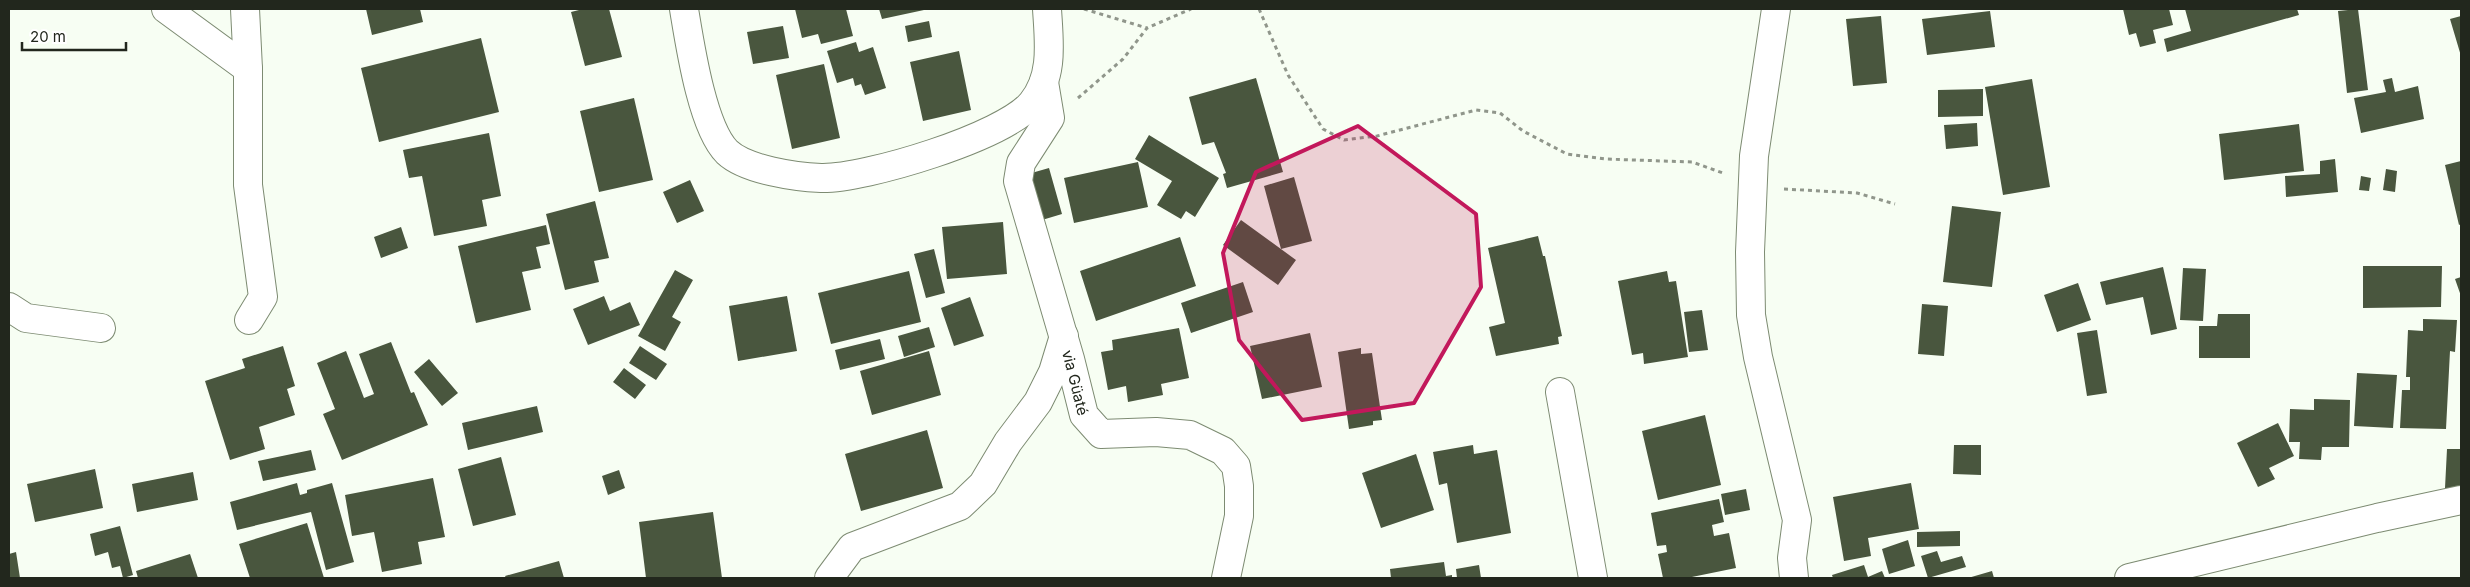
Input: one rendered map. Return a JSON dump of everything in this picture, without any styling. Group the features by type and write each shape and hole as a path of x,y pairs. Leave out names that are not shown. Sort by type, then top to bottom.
{"street":[{"path":"166,9 248,69"},
{"path":"245,9 248,69 248,185 263,297 249,320"},
{"path":"684,9 691,52 713,130 728,152 734,156 747,164 777,172 822,178 871,171 929,156 1004,123 1031,104 1044,82"},
{"path":"1047,9 1049,50 1044,82 1050,118"},
{"path":"1776,9 1754,156 1750,252 1751,315 1760,366 1797,520 1792,558 1794,578"},
{"name":"via Güaté","path":"1050,118 1021,163 1018,181 1064,336 1084,416 1101,434 1156,432 1190,435 1223,451 1236,466 1239,486 1239,516 1226,578"},
{"path":"9,307 26,318 101,328"},
{"path":"829,578 852,547 960,506 983,484 1008,442 1038,402 1053,372 1064,336"},
{"path":"1560,392 1593,578"},
{"path":"2129,578 2461,500"}],"path":[{"path":"1084,9 1147,28"},
{"path":"1050,118 1074,102 1123,59 1147,28 1191,9"},
{"path":"1259,9 1288,75 1323,129 1344,140 1377,136 1476,110 1500,113 1523,131 1567,154 1605,158 1692,162 1754,186 1857,193 1895,204"}],"highlighted area":[{"path":"1358,126 1476,214 1481,287 1414,403 1302,420 1239,340 1223,253 1256,172"}],"building":[{"path":"366,9 420,9 423,22 372,35"},
{"path":"583,9 609,9 622,57 585,66 571,12"},
{"path":"795,9 846,9 853,36 821,44 818,34 802,38"},
{"path":"879,9 924,9 924,10 882,19"},
{"path":"2123,9 2169,9 2173,25 2153,30 2156,43 2140,47 2136,33 2129,35"},
{"path":"2185,9 2297,9 2299,15 2167,52 2164,39 2191,31"},
{"path":"2358,9 2368,90 2347,93 2338,11"},
{"path":"1990,11 1995,47 1927,55 1922,19"},
{"path":"1881,16 1887,83 1853,86 1846,19"},
{"path":"2461,16 2461,56 2450,19"},
{"path":"929,21 932,37 908,42 905,26"},
{"path":"783,26 789,58 753,64 747,32"},
{"path":"481,38 499,112 379,142 361,68"},
{"path":"856,42 859,52 873,47 886,88 865,95 861,84 855,86 853,78 837,83 827,51"},
{"path":"959,51 971,110 923,121 910,62"},
{"path":"824,64 840,138 792,149 776,75"},
{"path":"1256,78 1283,172 1227,188 1223,174 1226,173 1214,142 1202,145 1189,97"},
{"path":"2392,78 2395,92 2418,86 2424,119 2361,133 2354,98 2386,92 2383,80"},
{"path":"2032,79 2050,187 2003,195 1985,87"},
{"path":"1983,89 1983,116 1938,117 1938,90"},
{"path":"634,98 653,180 599,192 580,111"},
{"path":"1977,123 1978,146 1946,149 1944,125"},
{"path":"2299,124 2304,171 2224,180 2219,134"},
{"path":"489,133 501,196 482,200 487,226 434,236 422,176 409,178 403,150"},
{"path":"1149,135 1219,178 1195,217 1186,211 1181,219 1157,205 1172,181 1135,159"},
{"path":"2335,159 2338,192 2286,197 2285,176 2320,174 2320,161"},
{"path":"2461,161 2461,224 2459,225 2445,165"},
{"path":"1138,162 1148,207 1074,223 1064,178"},
{"path":"1049,168 1062,214 1042,220 1028,174"},
{"path":"2386,169 2397,171 2395,192 2383,190"},
{"path":"2361,176 2371,178 2369,191 2359,190"},
{"path":"1294,177 1312,241 1281,249 1264,186"},
{"path":"690,180 704,211 677,223 663,192"},
{"path":"595,201 609,258 594,261 599,282 565,290 546,214"},
{"path":"1952,206 2001,212 1992,287 1943,282"},
{"path":"1241,220 1296,260 1278,285 1223,245"},
{"path":"1003,222 1007,274 947,279 942,227"},
{"path":"546,225 550,244 536,247 541,268 522,272 531,310 476,323 458,246"},
{"path":"401,227 408,248 381,258 374,237"},
{"path":"1538,236 1543,256 1545,256 1562,336 1558,337 1559,344 1496,356 1489,327 1505,323 1488,248"},
{"path":"1180,237 1196,286 1096,321 1080,271"},
{"path":"934,249 945,293 926,298 914,254"},
{"path":"2363,266 2442,266 2441,307 2363,308"},
{"path":"2163,267 2177,329 2151,335 2143,297 2106,305 2100,282"},
{"path":"2183,268 2206,269 2203,321 2180,320"},
{"path":"675,270 693,280 672,317 681,322 665,351 638,336"},
{"path":"909,271 921,322 831,344 818,293"},
{"path":"1667,271 1669,282 1676,281 1688,357 1644,364 1643,353 1632,355 1618,281"},
{"path":"2461,277 2461,296 2455,279"},
{"path":"1243,282 1253,312 1191,333 1181,303"},
{"path":"2078,283 2091,320 2057,332 2044,295"},
{"path":"604,296 610,311 630,302 640,325 588,345 573,309"},
{"path":"787,296 797,351 738,361 729,306"},
{"path":"970,297 984,336 954,346 941,308"},
{"path":"1922,304 1948,306 1944,356 1918,354"},
{"path":"1702,310 1708,350 1689,352 1684,312"},
{"path":"2218,314 2250,314 2250,358 2199,358 2199,326 2217,326"},
{"path":"2423,319 2457,320 2455,352 2450,351 2446,429 2400,428 2402,390 2410,390 2410,377 2406,377 2408,330 2423,331"},
{"path":"929,327 935,347 904,357 898,336"},
{"path":"1179,328 1189,378 1161,384 1163,395 1128,402 1126,386 1108,390 1101,352 1113,350 1112,340"},
{"path":"2097,330 2107,393 2087,396 2077,333"},
{"path":"1310,333 1322,387 1262,399 1250,346"},
{"path":"880,339 885,359 840,370 835,350"},
{"path":"391,342 411,393 414,392 428,425 342,460 323,414 335,409 317,363 346,351 364,398 374,394 359,354"},
{"path":"283,346 295,386 287,389 295,415 259,427 265,449 230,460 205,381 245,368 242,359"},
{"path":"640,346 667,364 656,380 629,363"},
{"path":"1361,348 1361,354 1372,353 1382,420 1373,421 1373,425 1349,429 1338,352"},
{"path":"929,351 941,395 872,415 860,371"},
{"path":"429,359 458,393 442,406 414,372"},
{"path":"624,368 646,385 635,399 613,382"},
{"path":"2357,373 2397,375 2393,428 2354,426"},
{"path":"2314,399 2350,400 2349,447 2322,447 2321,460 2299,459 2300,442 2289,442 2290,409 2314,410"},
{"path":"537,406 543,432 468,450 462,423"},
{"path":"1705,415 1721,485 1658,500 1642,431"},
{"path":"2278,423 2294,456 2269,468 2275,479 2258,487 2237,443"},
{"path":"927,430 943,488 861,511 845,454"},
{"path":"1473,445 1474,454 1497,450 1511,533 1457,543 1447,483 1439,485 1433,452"},
{"path":"1954,445 1981,445 1981,475 1953,474"},
{"path":"2447,449 2461,449 2461,489 2445,488"},
{"path":"311,450 316,470 263,481 258,461"},
{"path":"1416,454 1434,510 1381,528 1362,473"},
{"path":"501,457 516,515 473,526 458,469"},
{"path":"95,469 103,508 35,522 27,484"},
{"path":"619,470 625,488 608,495 602,476"},
{"path":"193,472 198,500 137,512 132,484"},
{"path":"433,478 445,537 418,542 422,564 382,572 374,532 352,536 345,495"},
{"path":"297,483 300,495 307,493 307,490 332,483 354,562 326,570 311,512 237,530 230,502"},
{"path":"1911,483 1919,529 1868,538 1871,556 1844,561 1833,497"},
{"path":"1746,489 1750,510 1725,515 1721,494"},
{"path":"1719,499 1724,522 1712,525 1714,536 1729,533 1736,568 1687,578 1663,578 1658,554 1667,552 1666,545 1657,546 1651,513"},
{"path":"713,512 722,578 646,578 639,522"},
{"path":"307,523 324,578 250,578 239,544"},
{"path":"120,526 133,575 123,578 120,566 112,568 108,552 95,556 90,534"},
{"path":"1960,531 1960,546 1917,547 1917,532"},
{"path":"1908,540 1915,566 1889,574 1882,549"},
{"path":"1937,551 1941,562 1962,556 1966,567 1928,578 1921,556"},
{"path":"16,552 20,578 9,578 9,554"},
{"path":"190,554 198,578 138,578 136,571"},
{"path":"559,561 564,578 506,578 505,576"},
{"path":"1444,562 1446,576 1452,575 1452,578 1391,578 1390,569"},
{"path":"1479,565 1481,578 1457,578 1456,569"},
{"path":"1864,565 1868,577 1882,571 1885,578 1833,578 1832,575"},
{"path":"1992,571 1994,578 1968,578"}]}
